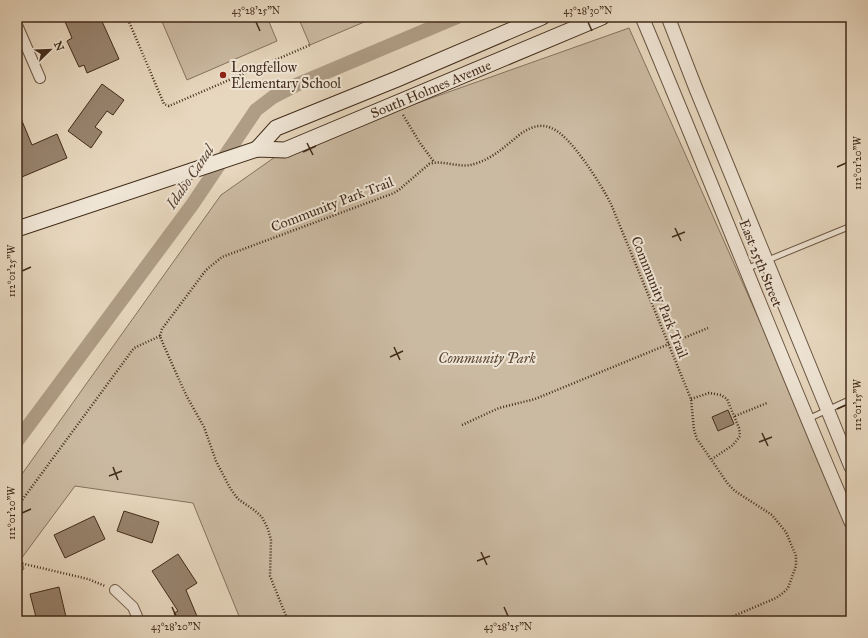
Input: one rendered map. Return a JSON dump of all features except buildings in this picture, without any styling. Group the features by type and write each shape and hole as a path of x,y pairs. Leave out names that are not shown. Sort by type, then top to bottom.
{"main road":[{"name":"South Holmes Avenue","path":"257,149 276,128 397,79 542,17"},
{"name":"South Holmes Avenue","path":"17,229 257,149 285,150 602,17"}],"street":[{"name":"East 25th Street","path":"642,17 851,522"},
{"name":"East 25th Street","path":"668,17 851,467"},
{"path":"17,25 40,78"},
{"path":"115,590 133,607 139,621"}],"lane":[{"path":"746,268 851,226"},
{"path":"808,419 851,399"}],"path":[{"path":"127,17 164,104 169,106 310,44"},
{"path":"396,104 420,143 434,162"},
{"name":"Community Park Trail","path":"160,336 162,329 206,270 222,257 394,194 429,164 434,162 458,166 473,165 502,149 525,130 538,126 552,128 558,132 580,156 604,189 611,204 691,399 694,430 697,439 728,484 735,491 772,515 786,532 796,556 796,566 788,588 783,593 776,598 722,621"},
{"path":"462,425 499,408 535,399 668,343 708,328"},
{"path":"17,507 134,348 160,336 186,395 204,427 216,461 230,488 238,499 262,517 268,529 271,540 270,576 288,621"},
{"path":"691,399 709,394 721,395 727,398 735,416 740,436 733,445 712,459"},
{"path":"735,416 767,403"},
{"path":"17,561 20,563 88,579 115,590"}],"green space":[{"path":"160,17 267,17 277,41 187,80"},
{"path":"298,17 376,17 310,45"},
{"name":"Community Park","path":"629,28 851,526 851,621 241,621 193,503 75,486 21,559 24,569 17,575 17,481 221,195 285,150"}],"waterway":[{"name":"Idaho Canal","path":"17,441 192,205 256,110 273,97 296,85 457,17"}],"place":[{"name":"Longfellow Elementary School","path":"223,75"}]}
